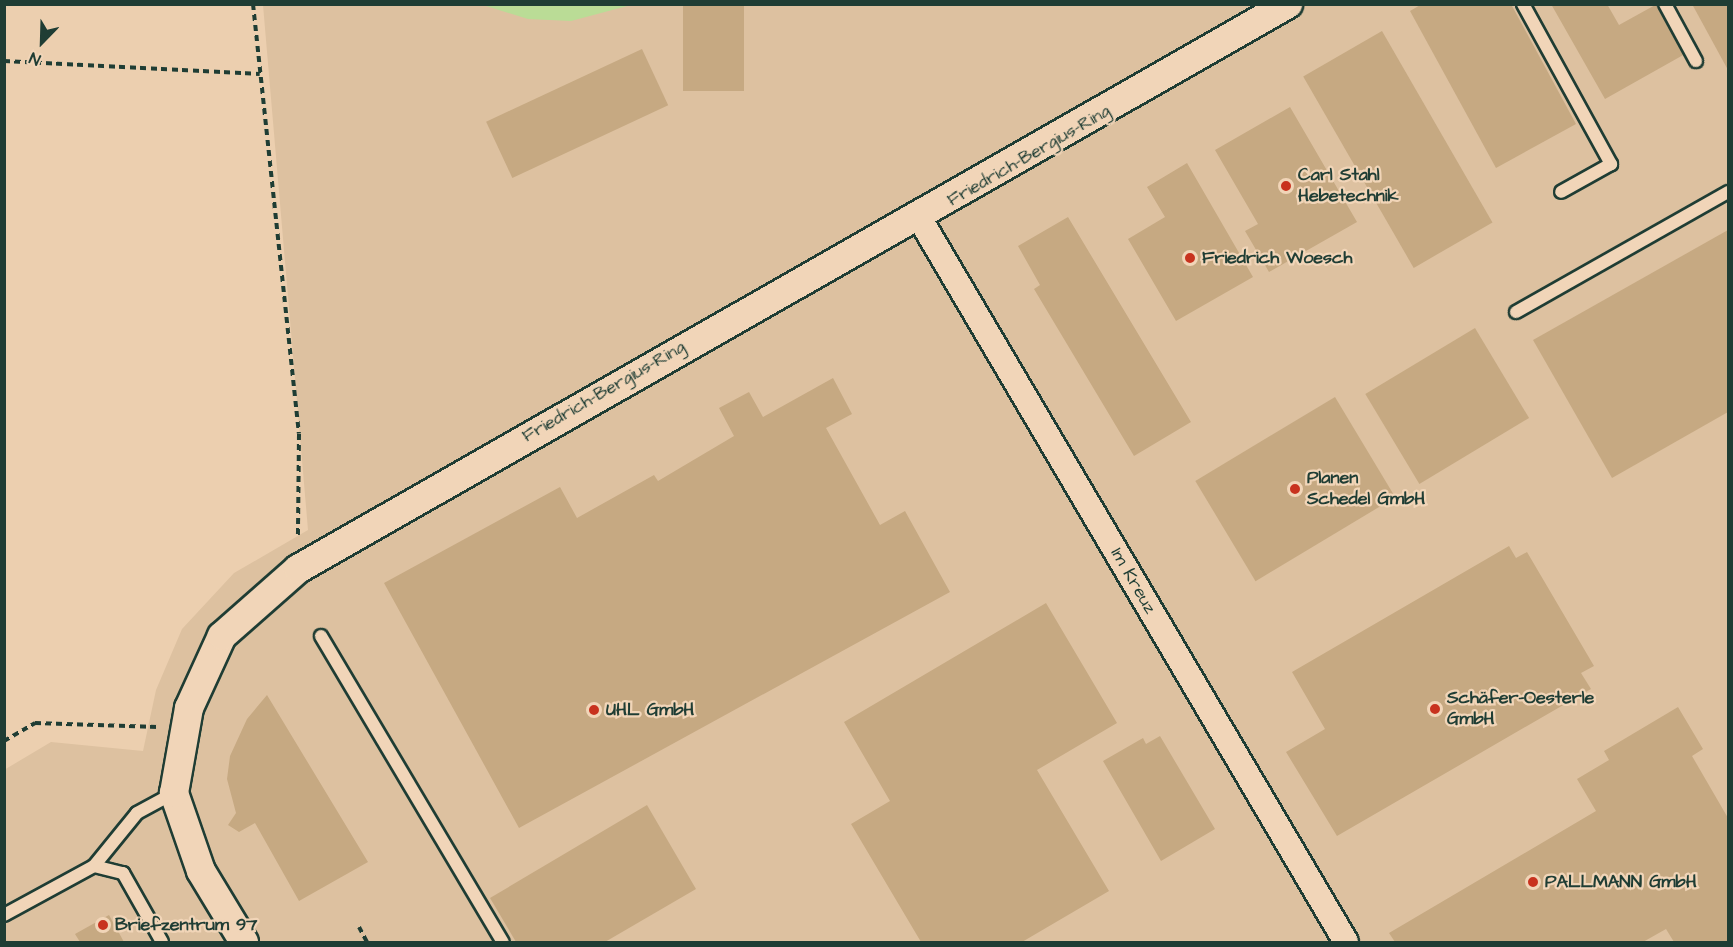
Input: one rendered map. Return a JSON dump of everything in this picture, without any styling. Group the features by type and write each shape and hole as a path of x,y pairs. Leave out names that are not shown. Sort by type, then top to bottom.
{"street":[{"name":"Friedrich-Bergius-Ring","path":"244,942 201,871 174,793 189,708 222,636 298,569 766,298 920,219 1288,4"},
{"name":"Im Kreuz","path":"920,219 1346,942"}],"lane":[{"path":"1523,4 1611,164 1561,192"},
{"path":"1665,4 1696,61"},
{"path":"1516,312 1728,192"},
{"path":"321,636 503,942"},
{"path":"4,915 94,866 137,813 174,793"},
{"path":"94,866 123,873 162,942"}],"path":[{"path":"253,4 299,434 298,569"},
{"path":"4,61 260,74"},
{"path":"4,741 35,723 185,728"},
{"path":"358,927 367,942"}],"shaded area":[{"path":"263,5 1728,5 1728,942 5,942 4,770 51,742 143,751 156,690 182,629 234,573 308,530"}],"green space":[{"path":"631,4 571,21 528,19 483,5"}],"building":[{"path":"683,4 744,4 744,91 683,91"},
{"path":"1422,4 1511,4 1576,124 1496,168 1410,11"},
{"path":"1551,4 1607,4 1619,25 1657,4 1685,54 1605,99"},
{"path":"1692,4 1728,4 1728,70"},
{"path":"1382,31 1492,222 1414,268 1303,76"},
{"path":"642,49 668,105 512,178 486,122"},
{"name":"Carl Stahl Hebetechnik","path":"1290,107 1357,222 1269,272 1245,231 1258,224 1215,150"},
{"name":"Friedrich Woesch","path":"1187,163 1253,277 1176,321 1128,239 1165,217 1147,187"},
{"path":"1068,217 1191,422 1134,456 1034,289 1040,285 1018,246"},
{"path":"1728,230 1728,412 1612,478 1533,340"},
{"path":"1475,328 1529,418 1419,484 1365,394"},
{"name":"UHL GmbH","path":"833,378 852,414 826,428 880,525 905,511 950,592 519,828 384,583 560,487 577,518 654,475 658,481 734,436 719,408 749,392 763,417"},
{"name":"Planen Schedel GmbH","path":"1335,397 1395,497 1256,581 1195,481"},
{"name":"Schäfer-Oesterle GmbH","path":"1509,546 1516,558 1527,552 1594,666 1581,673 1591,689 1337,836 1286,752 1325,729 1292,672"},
{"path":"1046,603 1117,723 1037,770 1109,891 1022,942 921,942 851,824 890,801 844,722"},
{"path":"267,695 368,862 299,901 255,823 239,832 228,825 236,813 227,779 230,756 247,719"},
{"path":"1678,707 1703,749 1692,756 1728,818 1728,942 1674,942 1666,929 1643,942 1395,942 1389,933 1596,811 1577,779 1609,760 1604,751"},
{"path":"1160,736 1215,829 1161,861 1103,761 1143,738 1146,744"},
{"path":"647,805 696,889 605,942 516,942 490,898"},
{"name":"Briefzentrum 97","path":"109,915 124,942 80,942 75,934"}],"place":[{"name":"Carl Stahl Hebetechnik","path":"1286,186"},
{"name":"Friedrich Woesch","path":"1190,258"},
{"name":"Planen Schedel GmbH","path":"1295,489"},
{"name":"Schäfer-Oesterle GmbH","path":"1435,709"},
{"name":"UHL GmbH","path":"594,710"},
{"name":"PALLMANN GmbH","path":"1533,882"},
{"name":"Briefzentrum 97","path":"103,925"}]}
